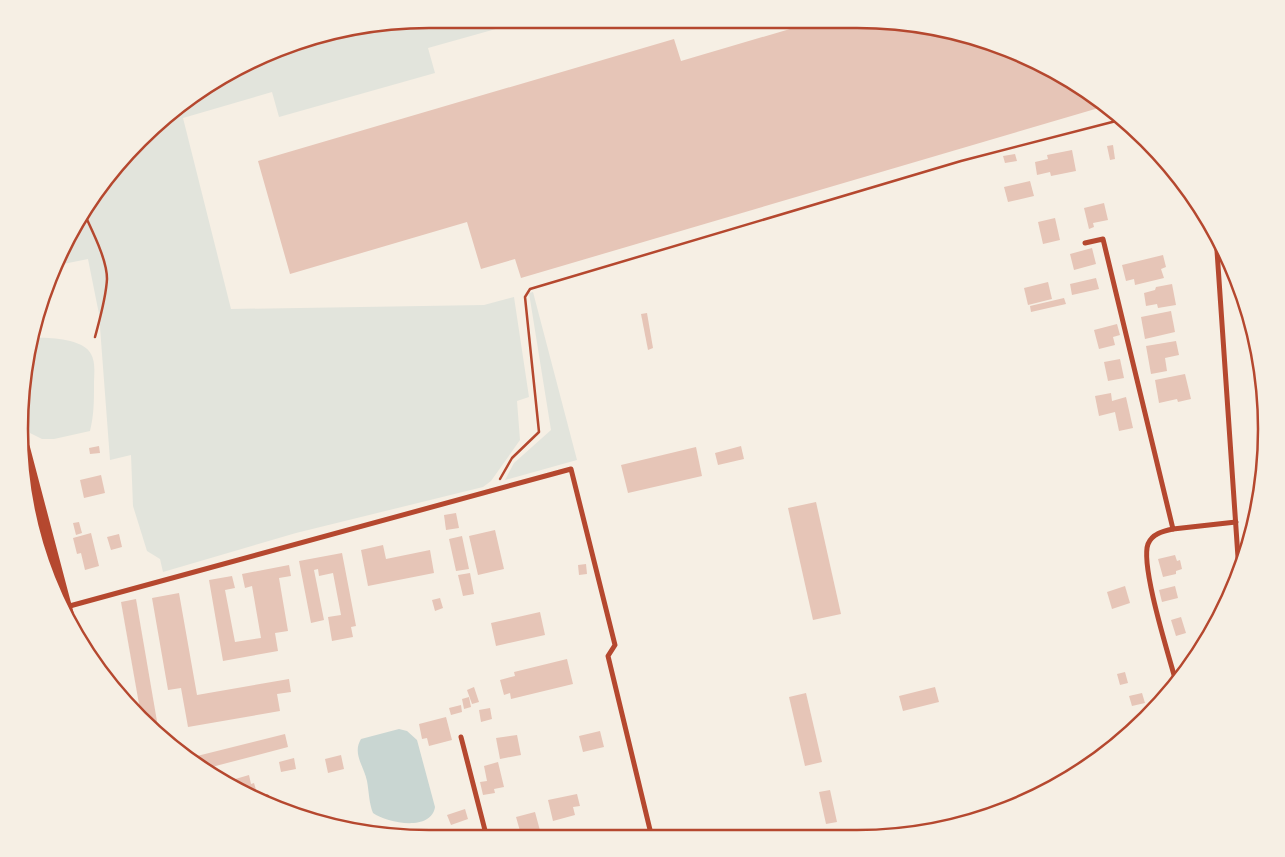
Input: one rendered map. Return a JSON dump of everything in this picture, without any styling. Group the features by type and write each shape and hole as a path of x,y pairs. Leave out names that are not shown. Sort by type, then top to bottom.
{"highway":[{"path":"30,476 59,584"}],"street":[{"path":"1085,243 1103,239 1173,529"},
{"path":"1217,254 1238,551"},
{"path":"71,610 571,469 615,645 608,656 650,830"},
{"path":"1174,674 1151,589 1146,558 1148,543 1158,532 1236,522"},
{"path":"461,737 486,830"}],"path":[{"path":"493,490 512,458 539,432 525,297 530,289 961,161 1114,121"},
{"path":"87,219 100,246 107,278 101,316 95,337"}],"shaded area":[{"path":"402,28 499,28 428,48 435,73 279,117 272,92 183,118 231,309 484,305 514,297 529,397 517,401 520,440 491,481 483,487 296,533 163,572 160,559 147,551 133,506 131,455 110,460 99,314 88,259 63,264 81,228 110,184 164,127 184,110 228,81 275,58 325,41 350,35"},
{"path":"533,292 577,460 505,480 514,463 551,430 529,293"},
{"path":"38,338 66,340 81,345 87,349 94,361 94,408 90,431 54,439 42,439 30,433 28,426 28,402"},
{"path":"399,729 407,731 417,740 435,807 432,815 426,820 417,823 388,820 373,813 367,781 358,755 361,739"}],"building":[{"path":"793,28 883,28 935,35 960,41 1010,58 1057,81 1098,108 521,278 515,259 481,269 467,222 290,274 258,161 674,39 681,61"},
{"path":"1113,145 1115,159 1110,160 1107,146"},
{"path":"1072,150 1076,171 1051,176 1050,172 1037,175 1035,162 1048,159 1047,155"},
{"path":"1015,154 1017,161 1005,163 1003,156"},
{"path":"1030,181 1034,196 1008,202 1004,187"},
{"path":"1104,203 1108,220 1093,223 1094,227 1089,229 1084,208"},
{"path":"1055,218 1060,240 1043,244 1038,222"},
{"path":"1092,248 1096,264 1074,270 1070,254"},
{"path":"1163,255 1166,267 1161,269 1164,278 1135,285 1134,279 1126,281 1122,265"},
{"path":"1096,278 1099,289 1072,295 1070,284"},
{"path":"1048,282 1052,299 1028,305 1024,288"},
{"path":"1172,284 1176,305 1158,308 1157,304 1146,306 1144,293 1155,290 1156,287"},
{"path":"1064,298 1066,304 1031,312 1030,306"},
{"path":"1171,311 1175,332 1145,339 1141,317"},
{"path":"647,313 653,348 648,350 641,314"},
{"path":"1117,324 1120,335 1113,337 1115,345 1099,349 1094,330"},
{"path":"1176,341 1179,355 1165,358 1167,371 1151,374 1146,346"},
{"path":"1120,359 1124,378 1108,381 1104,362"},
{"path":"1185,374 1191,399 1178,402 1177,399 1159,403 1155,380"},
{"path":"1111,393 1112,401 1126,397 1133,428 1119,431 1115,412 1099,416 1095,396"},
{"path":"99,446 100,453 90,454 89,448"},
{"path":"741,446 744,459 718,465 715,453"},
{"path":"696,447 702,476 628,493 621,465"},
{"path":"101,475 105,493 84,498 80,480"},
{"path":"816,502 841,614 813,620 788,508"},
{"path":"456,513 459,528 446,530 444,515"},
{"path":"79,522 82,533 76,535 73,523"},
{"path":"495,530 504,569 478,575 469,536"},
{"path":"91,533 99,566 85,570 81,553 77,554 73,538"},
{"path":"119,534 122,547 111,550 107,537"},
{"path":"462,536 469,569 456,571 449,539"},
{"path":"383,545 386,559 430,550 434,573 368,586 361,550"},
{"path":"342,553 356,626 351,627 353,637 332,641 328,617 341,615 333,573 319,576 318,569 314,570 324,620 311,623 299,561"},
{"path":"1175,555 1177,561 1180,560 1182,569 1176,571 1176,574 1163,577 1158,559"},
{"path":"586,564 587,574 579,575 578,565"},
{"path":"289,565 291,576 279,578 288,631 275,633 278,651 223,661 209,580 232,576 235,588 225,590 235,642 261,638 252,586 245,588 242,574"},
{"path":"470,573 474,594 463,596 458,575"},
{"path":"1125,586 1130,603 1112,609 1107,592"},
{"path":"1175,586 1178,598 1162,602 1159,590"},
{"path":"179,593 197,695 289,679 291,692 277,694 280,711 188,727 181,688 168,690 152,598"},
{"path":"440,598 443,608 435,611 432,600"},
{"path":"136,599 157,724 139,706 121,602"},
{"path":"540,612 545,635 496,646 491,623"},
{"path":"1181,617 1186,633 1176,636 1171,620"},
{"path":"567,659 573,684 511,699 510,693 504,695 500,680 515,676 514,672"},
{"path":"1125,672 1128,683 1120,685 1117,674"},
{"path":"474,687 479,702 472,704 467,690"},
{"path":"935,687 939,702 903,711 899,696"},
{"path":"806,693 822,762 805,766 789,697"},
{"path":"1142,693 1145,703 1132,706 1129,696"},
{"path":"469,697 471,707 464,709 462,699"},
{"path":"461,705 462,712 451,715 449,708"},
{"path":"490,708 492,719 481,722 479,710"},
{"path":"446,717 452,740 429,746 427,738 422,739 419,724"},
{"path":"600,731 604,747 583,752 579,736"},
{"path":"285,734 288,747 213,767 197,756"},
{"path":"517,735 521,755 500,759 496,738"},
{"path":"341,755 344,769 328,773 325,759"},
{"path":"294,758 296,769 281,772 279,762"},
{"path":"498,762 504,787 494,789 495,793 483,795 480,782 487,781 484,766"},
{"path":"249,775 251,784 254,783 256,790 251,788 234,779"},
{"path":"830,790 837,822 826,824 819,792"},
{"path":"577,794 580,806 573,807 575,815 553,821 548,800"},
{"path":"465,809 468,819 451,825 447,815"},
{"path":"535,812 540,830 520,830 516,817"}]}
